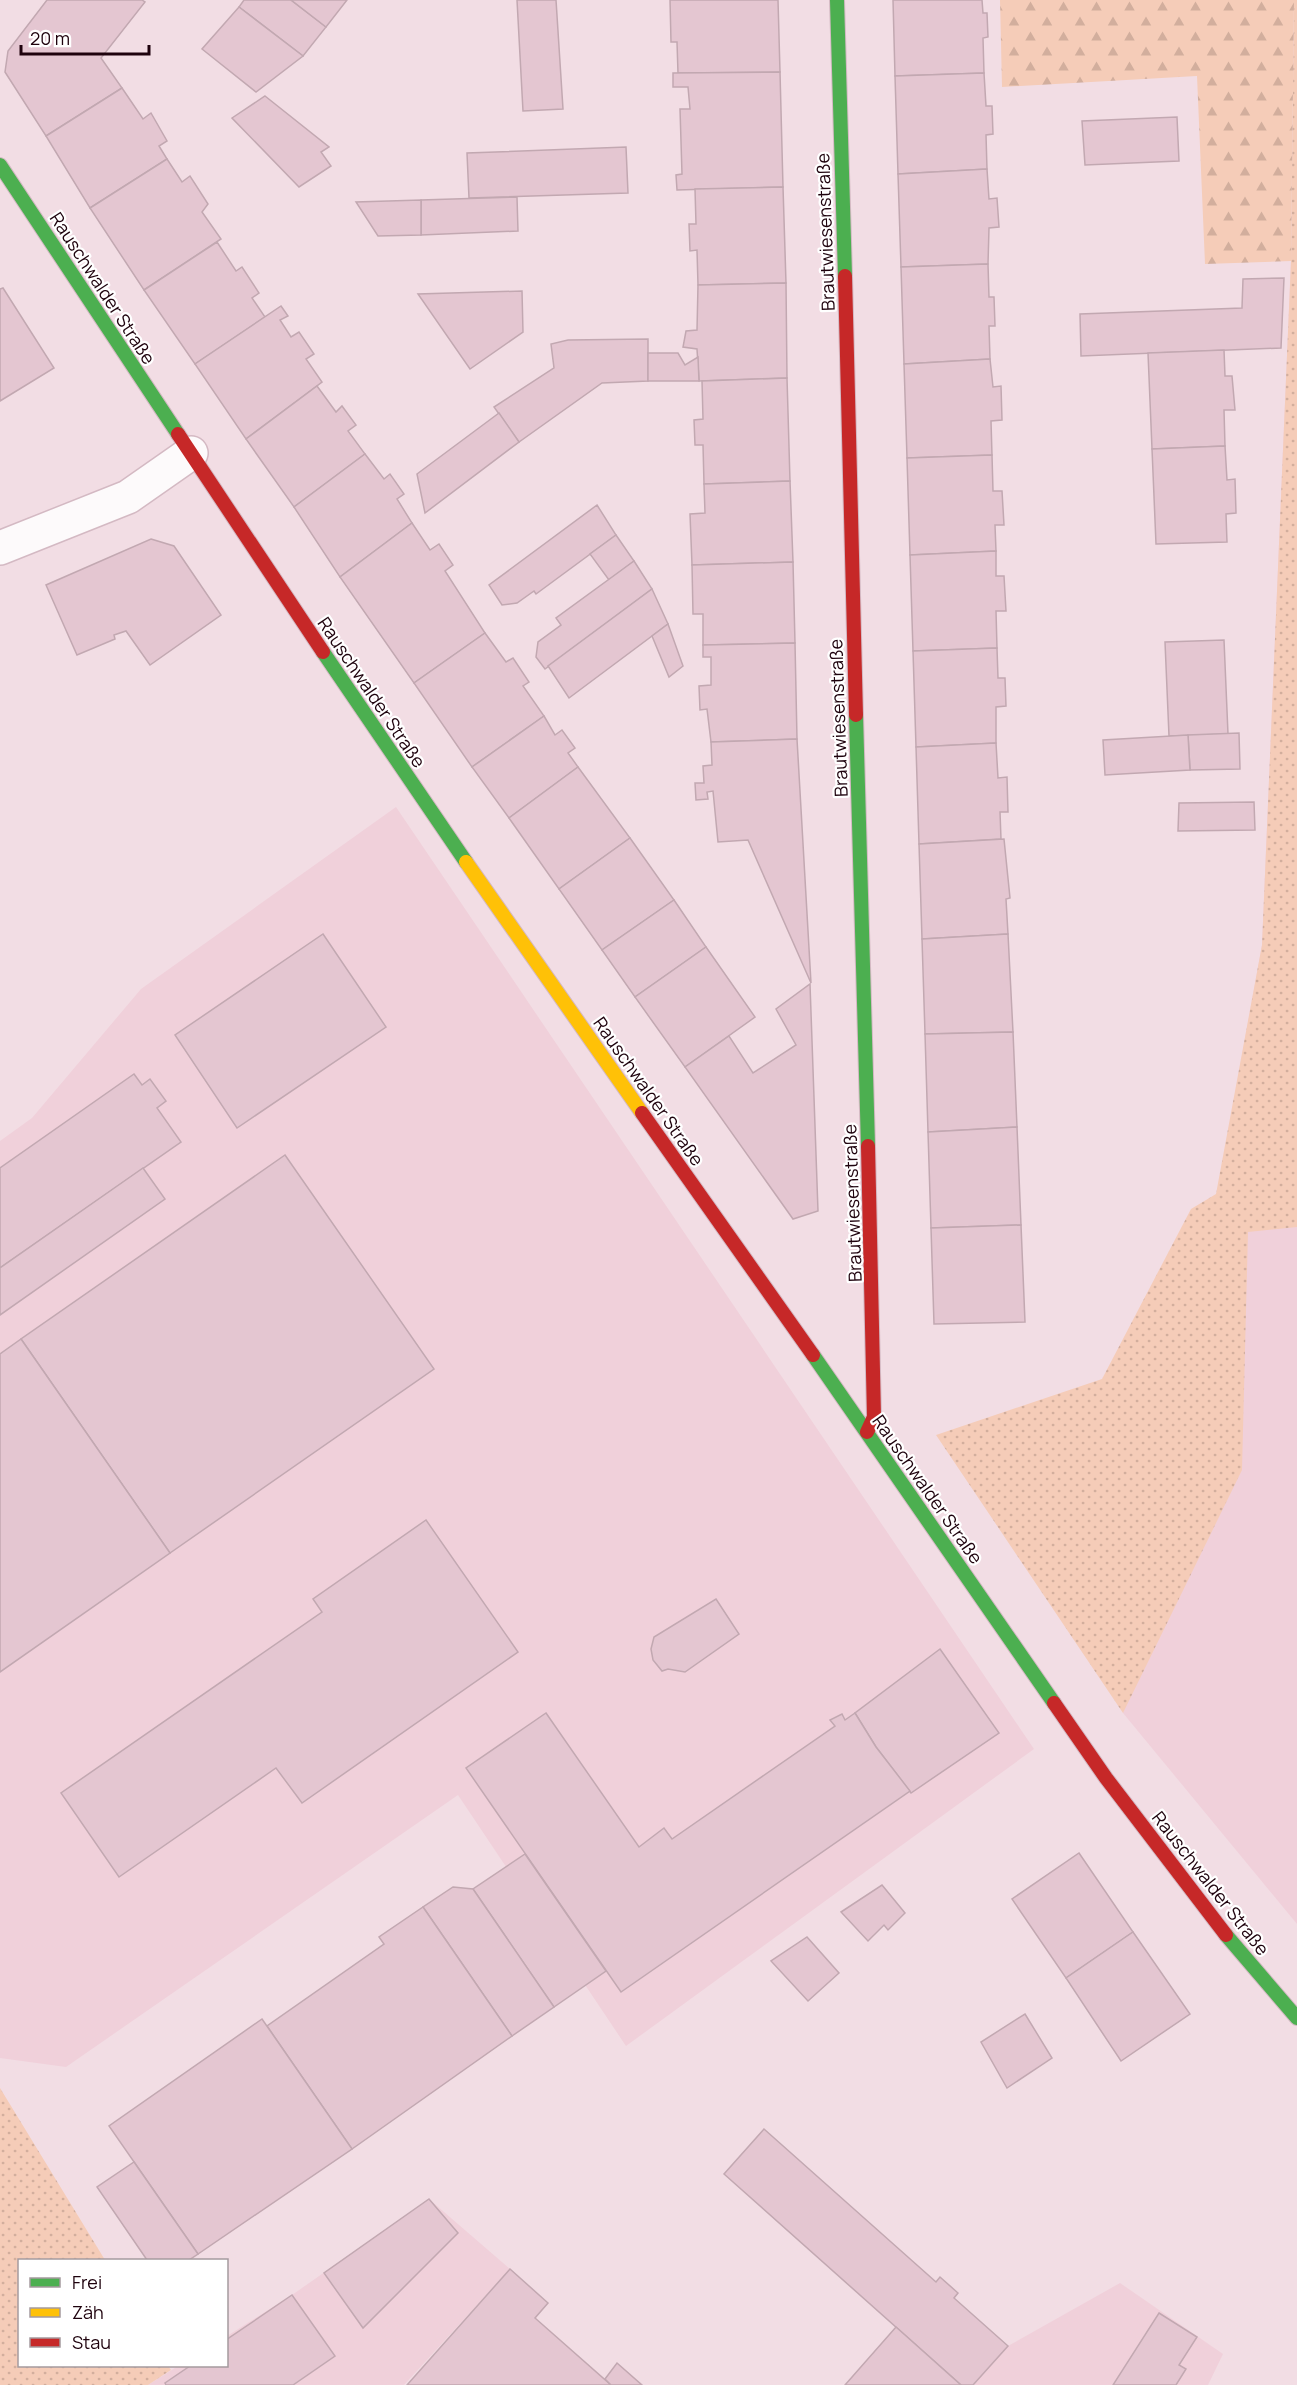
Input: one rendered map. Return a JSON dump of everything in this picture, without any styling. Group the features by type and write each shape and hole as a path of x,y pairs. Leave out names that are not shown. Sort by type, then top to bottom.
{"main road":[{"name":"Brautwiesenstraße","path":"837,0 873,1325 874,1417 867,1432"},
{"name":"Rauschwalder Straße","path":"0,165 407,778 867,1432 1106,1778 1210,1916 1297,2018"}],"street":[{"path":"0,548 128,497 190,453"}],"shaded area":[{"path":"1294,0 1297,0 1297,1924 1123,1713 1262,945 1291,261"},
{"path":"396,807 1034,1749 626,2046 458,1795 66,2067 0,2058 0,1141 32,1118 141,989"},
{"path":"429,2199 510,2269 404,2385 148,2385 176,2367 228,2367 228,2335 292,2295"},
{"path":"1120,2283 1223,2354 1208,2385 973,2385 1008,2346"}],"green space":[{"path":"1000,0 1294,0 1291,261 1205,264 1197,76 1002,87"},
{"path":"1294,0 1297,0 1297,1227 1248,1232 1242,1470 1123,1713 936,1435 1102,1379 1191,1209 1216,1194 1262,945 1291,261"},
{"path":"0,2088 104,2259 18,2259 18,2367 169,2367 171,2370 148,2385 0,2385"}],"building":[{"path":"47,0 142,0 145,2 101,58 122,88 46,136 5,72 8,51"},
{"path":"244,0 291,0 326,27 303,56 239,7"},
{"path":"291,0 347,0 326,27"},
{"path":"517,0 556,0 563,109 523,111"},
{"path":"670,0 778,0 780,72 678,73 677,42 671,42"},
{"path":"893,0 982,0 983,13 987,13 988,37 983,38 984,73 895,76"},
{"path":"239,7 303,56 256,92 202,49"},
{"path":"780,72 783,187 677,190 676,175 682,174 680,109 690,109 688,87 673,87 673,73"},
{"path":"984,73 986,106 992,106 993,134 986,135 987,169 898,174 895,76"},
{"path":"122,88 143,119 151,113 167,141 159,146 167,159 90,208 46,136"},
{"path":"265,96 329,147 321,152 331,166 299,187 232,118"},
{"path":"1177,117 1179,161 1085,165 1082,121"},
{"path":"626,147 628,193 469,198 467,153"},
{"path":"167,159 182,182 190,176 208,204 202,212 221,239 144,290 90,208"},
{"path":"987,169 989,199 997,198 999,227 989,228 988,264 901,267 898,174"},
{"path":"783,187 786,283 698,285 697,250 690,251 689,224 696,224 695,189"},
{"path":"517,197 518,231 421,235 421,200"},
{"path":"421,200 421,235 378,236 356,202"},
{"path":"217,242 236,271 242,267 259,293 252,298 265,317 195,364 144,290"},
{"path":"988,264 989,297 994,297 995,326 989,326 990,359 904,364 901,267"},
{"path":"1284,278 1281,348 1081,356 1080,314 1242,308 1243,279"},
{"path":"786,283 787,378 699,381 697,349 683,347 686,331 697,330 698,285"},
{"path":"3,288 54,368 0,401 0,289"},
{"path":"522,291 523,332 470,369 418,294"},
{"path":"281,306 288,316 280,320 291,337 299,332 314,354 306,359 322,382 246,439 195,364"},
{"path":"648,339 648,381 602,383 519,442 494,407 554,368 551,344 568,340"},
{"path":"1224,350 1225,376 1232,376 1235,410 1224,410 1225,446 1152,449 1148,353"},
{"path":"648,353 678,353 685,365 698,357 699,381 648,381"},
{"path":"990,359 993,387 1001,386 1002,420 991,421 992,455 907,458 904,364"},
{"path":"787,378 790,481 704,484 703,445 695,445 694,420 703,419 702,381"},
{"path":"317,386 336,412 342,406 356,425 348,431 365,454 294,507 246,439"},
{"path":"499,413 519,442 425,513 417,474"},
{"path":"1225,446 1227,480 1235,479 1236,513 1226,514 1227,542 1156,544 1152,449"},
{"path":"365,454 384,479 390,474 404,494 397,499 412,523 340,577 294,507"},
{"path":"992,455 993,491 1002,491 1004,525 995,525 996,551 910,555 907,458"},
{"path":"790,481 793,562 692,565 690,514 705,513 704,484"},
{"path":"597,505 616,535 536,594 534,591 517,603 502,605 489,585"},
{"path":"412,523 430,550 439,544 453,565 445,571 485,633 414,683 340,577"},
{"path":"616,535 634,561 609,580 590,554"},
{"path":"151,539 174,546 221,615 150,665 126,631 114,635 115,639 77,655 46,585"},
{"path":"996,551 996,576 1004,576 1006,611 996,611 997,648 913,651 910,555"},
{"path":"634,561 652,589 545,669 536,657 538,642 561,625 556,618"},
{"path":"793,562 795,643 703,645 703,614 693,614 692,565"},
{"path":"652,589 668,624 569,698 548,666"},
{"path":"668,624 683,666 669,677 652,636"},
{"path":"485,633 506,662 513,658 529,682 523,686 544,716 472,767 414,683"},
{"path":"1224,640 1228,734 1169,736 1165,642"},
{"path":"795,643 797,739 711,742 707,709 700,710 699,686 711,685 711,657 703,657 703,645"},
{"path":"997,648 998,678 1005,678 1006,706 996,707 996,743 916,747 913,651"},
{"path":"544,716 555,735 562,730 575,748 568,753 578,767 509,818 472,767"},
{"path":"1239,733 1240,769 1190,770 1188,735"},
{"path":"1188,735 1190,770 1105,775 1103,740"},
{"path":"797,739 811,983 748,840 718,842 713,791 707,792 708,799 696,800 695,783 704,783 703,766 712,765 711,742"},
{"path":"996,743 998,778 1007,777 1008,812 1000,812 1001,839 919,844 916,747"},
{"path":"578,767 630,838 559,889 509,818"},
{"path":"1254,802 1255,830 1178,831 1179,803"},
{"path":"630,838 674,900 602,950 559,889"},
{"path":"1004,839 1010,898 1006,899 1008,934 922,939 919,844"},
{"path":"674,900 706,947 635,997 602,950"},
{"path":"323,934 386,1027 237,1128 175,1035"},
{"path":"1008,934 1013,1032 925,1034 922,939"},
{"path":"706,947 755,1017 685,1067 635,997"},
{"path":"810,984 818,1211 793,1219 685,1067 729,1036 753,1073 796,1045 776,1009"},
{"path":"1013,1032 1017,1127 928,1132 925,1034"},
{"path":"134,1074 142,1085 150,1079 166,1101 157,1108 181,1142 0,1268 0,1168"},
{"path":"1017,1127 1021,1225 931,1228 928,1132"},
{"path":"285,1155 434,1369 170,1553 21,1339"},
{"path":"143,1168 165,1199 0,1315 0,1268"},
{"path":"1021,1225 1025,1322 934,1324 931,1228"},
{"path":"21,1339 170,1553 0,1672 0,1354"},
{"path":"426,1520 518,1652 302,1803 276,1768 119,1877 61,1793 322,1612 313,1599"},
{"path":"716,1599 739,1634 685,1672 668,1669 662,1671 653,1660 651,1649 654,1637"},
{"path":"940,1649 999,1733 911,1793 876,1747 855,1713"},
{"path":"546,1713 639,1847 664,1828 672,1839 835,1726 830,1720 842,1714 845,1720 855,1713 876,1747 910,1791 621,1992 466,1768"},
{"path":"1079,1853 1133,1932 1066,1978 1012,1899"},
{"path":"525,1854 606,1971 554,2007 473,1889"},
{"path":"882,1885 905,1913 888,1930 884,1925 868,1941 841,1912"},
{"path":"453,1887 473,1889 554,2007 512,2036 423,1907"},
{"path":"423,1907 512,2036 352,2149 267,2026 384,1944 379,1937"},
{"path":"1133,1932 1190,2014 1121,2061 1066,1978"},
{"path":"807,1937 839,1973 808,2001 771,1961"},
{"path":"1025,2014 1052,2058 1007,2088 981,2042"},
{"path":"262,2019 352,2149 198,2254 109,2126"},
{"path":"764,2129 936,2282 940,2277 958,2293 954,2298 1008,2346 973,2385 961,2385 724,2174"},
{"path":"134,2162 198,2254 190,2259 146,2259 97,2187"},
{"path":"429,2199 458,2233 363,2328 324,2273"},
{"path":"510,2269 548,2303 535,2318 611,2385 407,2385"},
{"path":"292,2295 335,2356 293,2385 166,2385 165,2383 189,2367 228,2367 228,2339"},
{"path":"1159,2313 1197,2337 1179,2365 1186,2369 1176,2385 1113,2385"},
{"path":"896,2327 961,2385 845,2385"},
{"path":"617,2363 642,2385 611,2385 605,2379"}],"traffic: fast":[{"path":"837,0 845,276"},
{"path":"0,165 178,434"},
{"path":"323,652 466,862"},
{"path":"856,715 868,1146"},
{"path":"813,1355 1054,1703"},
{"path":"1226,1935 1297,2018"}],"traffic: slow":[{"path":"466,862 642,1113"}],"traffic: jam":[{"path":"845,276 856,715"},
{"path":"178,434 323,652"},
{"path":"642,1113 813,1355"},
{"path":"867,1432 874,1417 868,1146"},
{"path":"1054,1703 1106,1778 1226,1935"}]}
